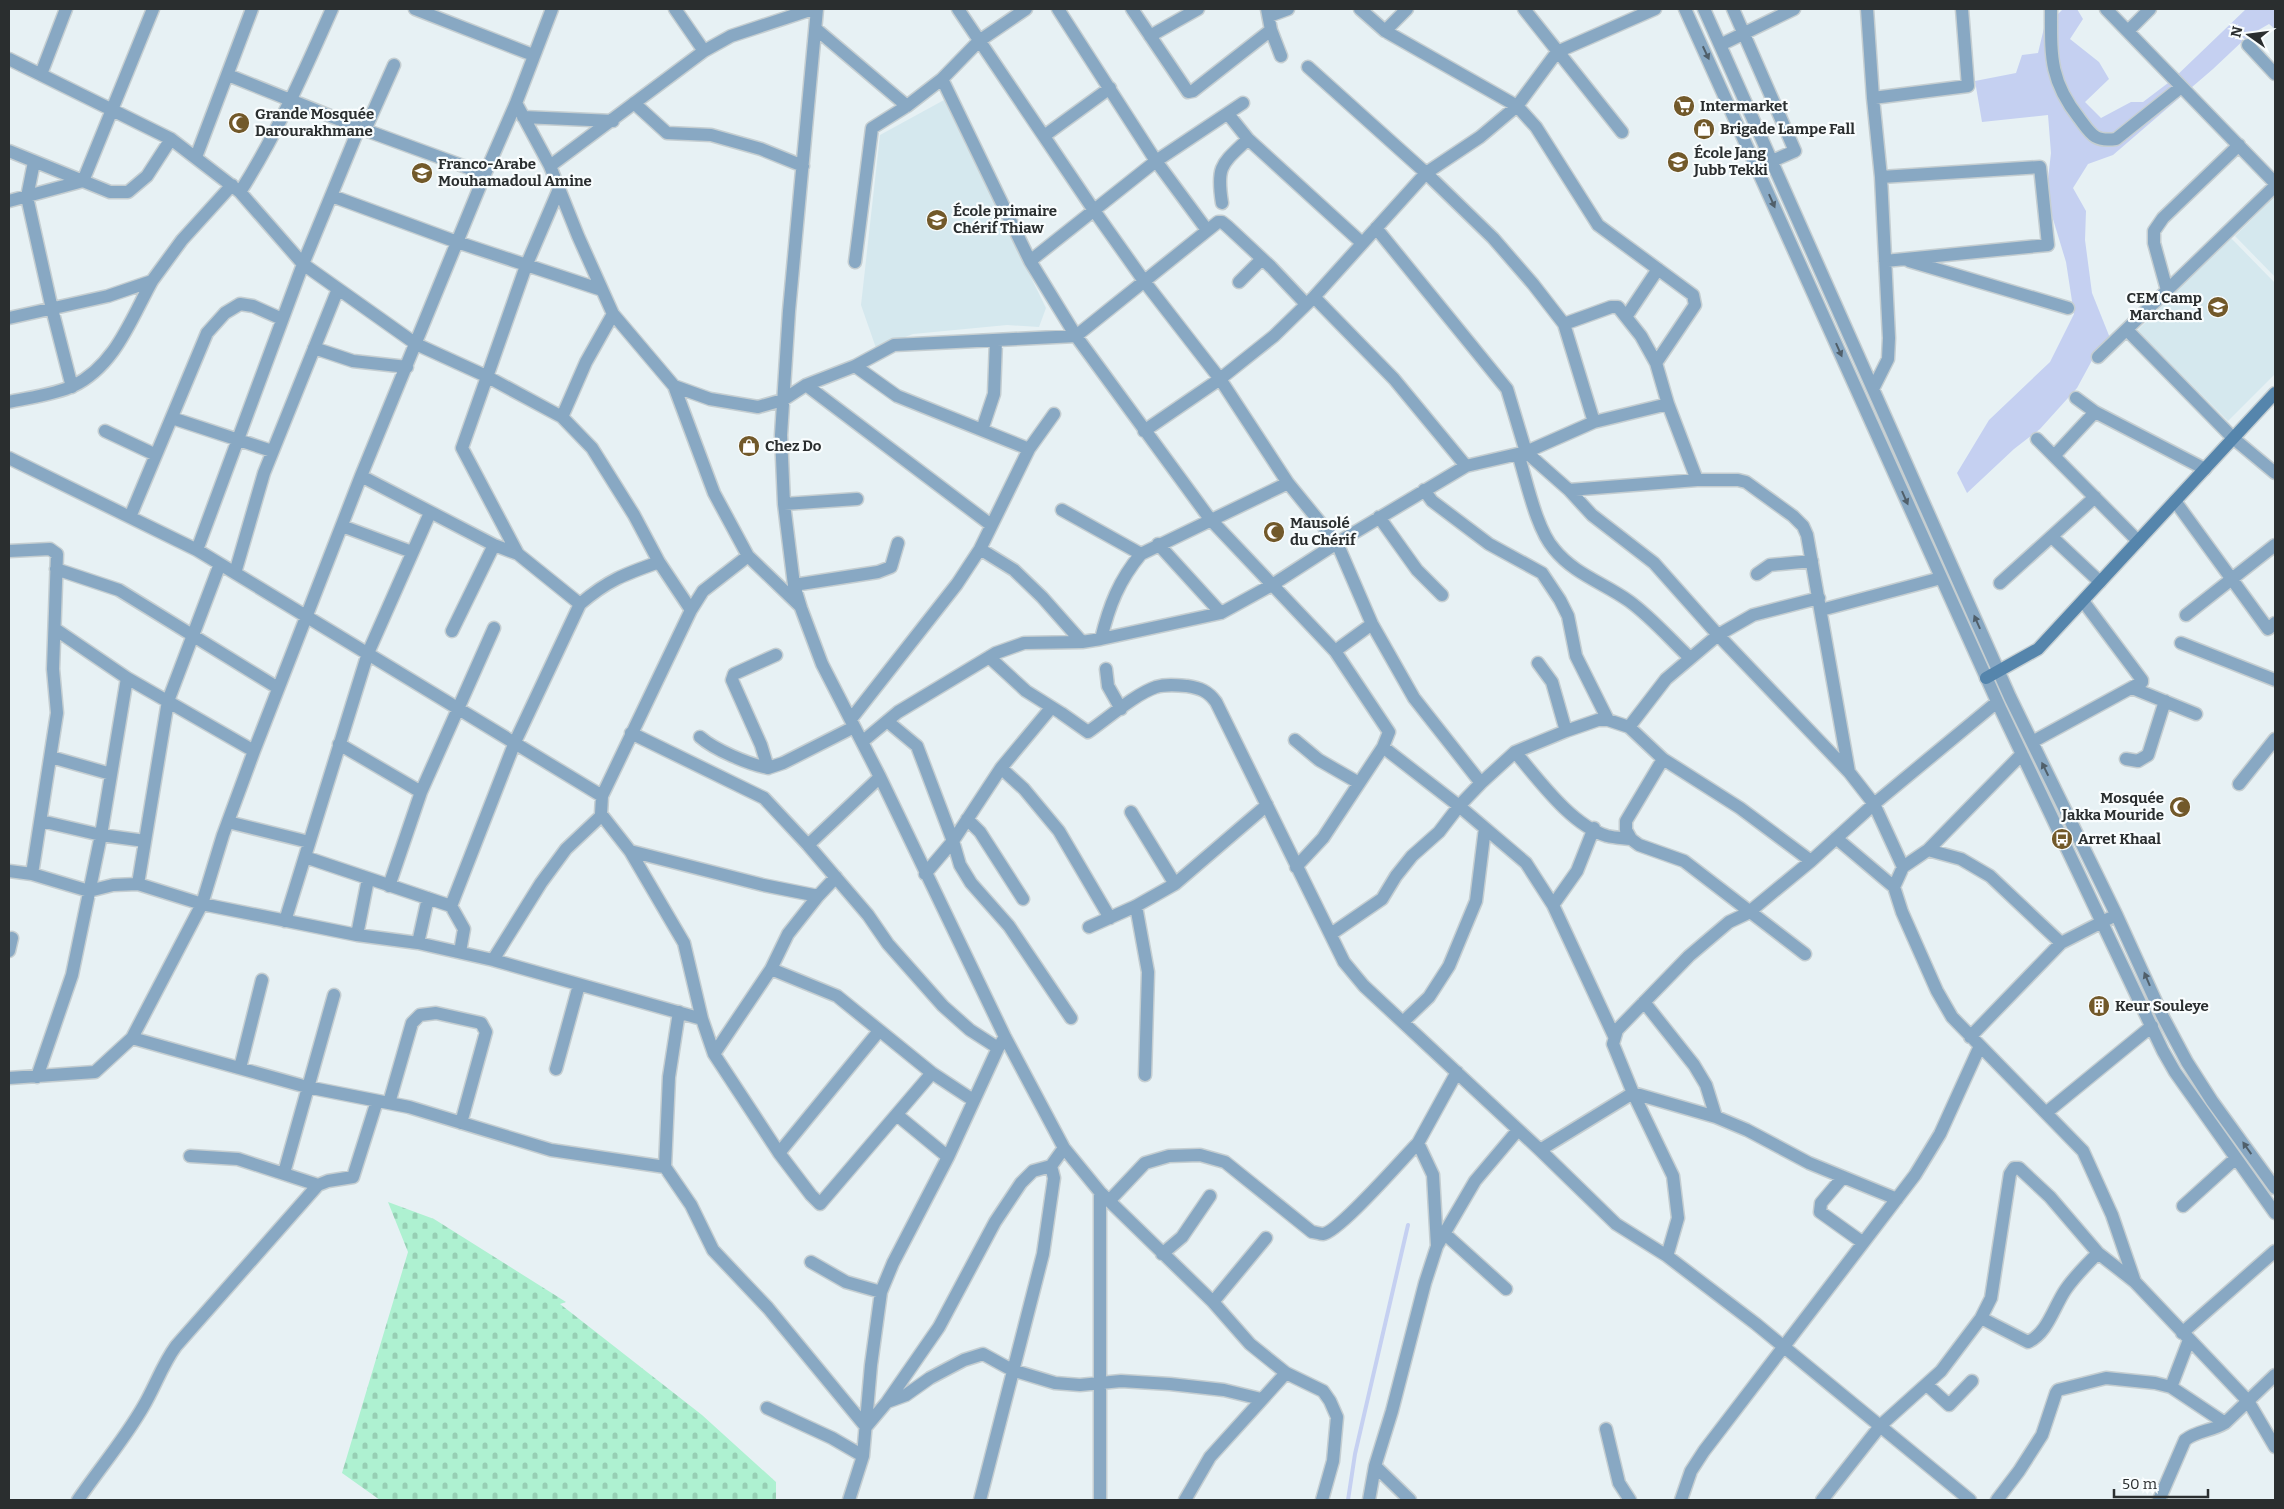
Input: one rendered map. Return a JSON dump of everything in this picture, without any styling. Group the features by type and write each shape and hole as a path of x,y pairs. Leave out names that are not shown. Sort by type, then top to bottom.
{"street":[{"path":"41,74 66,9"},
{"path":"84,182 153,9"},
{"path":"196,157 252,9"},
{"path":"9,402 72,387 95,372 111,356 152,281 182,240 236,189 265,152 292,99 332,9"},
{"path":"415,9 533,55"},
{"path":"9,1078 95,1072 132,1038 202,904 228,822 278,688 361,476 516,103 552,9"},
{"path":"675,9 704,51"},
{"path":"550,166 613,121 704,51 731,36 813,9"},
{"path":"817,9 802,166 781,435 784,504 794,585 801,608 822,664 880,777 1001,1042 1064,1148 1100,1192 1213,1302 1250,1344 1286,1373 1323,1391 1330,1401 1337,1417 1333,1461 1322,1500"},
{"path":"958,9 1144,281 1220,379 1288,483 1337,542 1372,624 1414,698 1481,783"},
{"path":"855,262 872,128 907,106 942,79 979,40 1026,9"},
{"path":"1058,9 1156,161 1207,230"},
{"path":"1132,9 1188,92 1193,91 1271,30"},
{"path":"1150,36 1198,9"},
{"path":"1281,56 1271,30 1268,12 1288,9"},
{"path":"1360,9 1385,31 1517,106 1536,127 1598,225 1690,291 1695,302 1656,363"},
{"path":"1385,31 1408,9"},
{"path":"1524,9 1622,132"},
{"path":"1144,431 1220,379 1274,336 1310,301 1426,173 1480,137 1517,106 1557,52 1655,9"},
{"path":"1685,9 1997,702 2152,1026 2175,1072 2275,1213"},
{"path":"1704,9 1998,671 2117,916 2163,1017 2187,1062 2212,1101 2275,1188"},
{"path":"1733,9 1795,152 1772,161"},
{"path":"1720,45 1794,9"},
{"path":"1867,9 1881,177 1889,350 1884,370 1873,389"},
{"path":"1873,98 1968,86 1962,9"},
{"path":"2051,9 2051,57 2055,79 2068,105 2092,136 2103,141 2116,139 2181,87"},
{"path":"2098,356 2275,185 2239,145 2106,9"},
{"path":"2128,31 2150,9"},
{"path":"816,29 907,106"},
{"path":"2248,45 2275,74"},
{"path":"9,59 171,139 236,189 302,264 416,344 486,376 562,417 592,448 634,515 659,562 691,610"},
{"path":"196,550 302,264 362,129 394,65"},
{"path":"1308,67 1426,173 1493,238 1564,324 1594,422"},
{"path":"228,75 292,99 362,129 485,174"},
{"path":"942,79 1030,261 1076,336 1210,519 1335,651 1389,732 1382,747 1323,838 1296,867"},
{"path":"1044,136 1110,88"},
{"path":"516,103 550,166 613,314 674,386 714,493 748,556 801,608"},
{"path":"634,103 667,133 711,135 761,149 802,166"},
{"path":"1030,261 1093,209 1156,161 1243,103"},
{"path":"1228,114 1248,138 1362,243"},
{"path":"523,116 613,121"},
{"path":"1222,202 1218,180 1222,169 1226,160 1248,138"},
{"path":"9,150 110,192 128,192 147,176 171,139"},
{"path":"2168,290 2154,243 2154,231 2163,218 2239,145"},
{"path":"34,162 27,197 72,387"},
{"path":"1881,177 2040,166 2048,245 1885,260"},
{"path":"9,201 84,182"},
{"path":"518,554 462,448 526,266 559,189"},
{"path":"332,196 457,242 602,290"},
{"path":"674,386 710,399 758,407 783,400 806,385 855,366 894,344 1076,336 1207,230 1218,222 1222,222 1394,380 1466,466"},
{"path":"1376,228 1507,389 1542,530 1554,549 1592,580 1613,590 1632,603 1690,658"},
{"path":"1239,282 1262,259"},
{"path":"1903,259 2068,308"},
{"path":"1626,317 1658,269"},
{"path":"9,318 108,296 152,281"},
{"path":"234,573 258,489 338,289"},
{"path":"130,517 207,333 225,313 240,304 253,306 282,319"},
{"path":"1564,324 1615,306 1626,317 1656,363 1668,404 1697,480"},
{"path":"562,417 586,362 613,314"},
{"path":"2127,330 2233,438 2275,473"},
{"path":"982,430 994,394 996,340"},
{"path":"314,348 353,361 407,367"},
{"path":"855,366 897,396 1029,449"},
{"path":"806,385 991,525"},
{"path":"1986,678 2038,649 2275,393"},
{"path":"2076,398 2095,412 2205,469"},
{"path":"862,742 887,720 989,657 1024,643 1082,642 1221,613 1272,585 1337,542 1466,466 1522,453 1594,422 1668,404"},
{"path":"2054,456 2095,412"},
{"path":"700,737 716,748 756,766 768,768 783,763 853,723 980,549 1029,449 1054,414"},
{"path":"172,418 272,451"},
{"path":"105,431 156,455"},
{"path":"2037,438 2138,541"},
{"path":"1522,453 1569,490 1592,515 1654,563 1718,635 1849,772 1874,804 1903,867"},
{"path":"9,458 196,550 602,796"},
{"path":"361,476 430,514 494,545 518,554 580,604"},
{"path":"1569,490 1697,480 1738,480 1749,484 1793,516 1803,526 1812,561 1849,772"},
{"path":"1101,639 1107,615 1125,573 1141,554 1158,544 1288,483"},
{"path":"1424,490 1432,501 1490,544 1542,573 1568,616 1576,656 1608,720"},
{"path":"2000,583 2095,498"},
{"path":"784,504 857,499"},
{"path":"2175,501 2268,629 2275,623"},
{"path":"1062,510 1141,554"},
{"path":"285,921 368,653 430,514"},
{"path":"1379,517 1417,570 1442,595"},
{"path":"342,526 412,552"},
{"path":"2052,537 2100,582"},
{"path":"794,585 878,572 891,567 898,543"},
{"path":"1158,544 1221,613"},
{"path":"452,631 494,545"},
{"path":"2186,615 2275,545"},
{"path":"9,551 50,549 57,554 53,669 56,713 51,758 32,874"},
{"path":"980,549 1014,570 1042,597 1082,642"},
{"path":"748,556 703,591 691,610 602,796 602,816 630,851 684,943 702,1019 714,1054 778,1153 811,1196 821,1204 932,1073"},
{"path":"1757,574 1770,565 1812,561"},
{"path":"451,906 515,742 580,604 596,590 619,576 659,562"},
{"path":"138,884 168,701 220,564"},
{"path":"56,569 118,590 278,688"},
{"path":"1629,727 1666,679 1718,635 1754,615 1820,604 1941,578"},
{"path":"2032,742 2132,688 2142,680 2083,601"},
{"path":"1335,651 1372,624"},
{"path":"389,886 421,792 494,628"},
{"path":"54,629 127,678 254,751"},
{"path":"2181,643 2275,680"},
{"path":"768,768 761,745 732,680 734,674 776,655"},
{"path":"989,657 1026,691 1088,732 1145,692 1157,686 1196,687 1209,692 1216,702 1296,867 1332,934 1344,962 1364,986 1404,1021 1616,1224 1667,1256 1783,1346 1970,1500"},
{"path":"1538,663 1552,682 1566,730"},
{"path":"1106,669 1108,686 1121,709"},
{"path":"37,1077 72,975 101,834 127,678"},
{"path":"2132,688 2196,714"},
{"path":"2126,759 2138,761 2148,755 2165,701"},
{"path":"1667,1256 1678,1218 1673,1176 1633,1093 1613,1044 1617,1030 1688,956 1729,922 1748,912 1811,861 1874,804 1997,702"},
{"path":"925,874 953,841 1001,768 1051,708"},
{"path":"887,720 917,746 953,841 960,865 970,883 1009,926 1071,1018"},
{"path":"1332,934 1382,899 1396,876 1412,856 1439,832 1459,806 1481,783 1515,752 1566,730 1608,720 1629,727 1663,758 1740,808 1811,861"},
{"path":"631,733 764,798 836,877 868,915 888,944 943,1006 970,1030 1001,1042"},
{"path":"2239,784 2275,739"},
{"path":"1295,740 1319,760 1359,783"},
{"path":"340,744 421,792"},
{"path":"1382,747 1459,806 1526,863 1553,905 1614,1036"},
{"path":"1515,752 1548,792 1580,820 1607,836 1631,839"},
{"path":"1894,887 1903,867 1928,850 2022,754"},
{"path":"51,758 111,774"},
{"path":"1663,758 1626,822 1626,830 1631,839 1639,845 1684,862 1805,954"},
{"path":"1001,768 1024,789 1059,831 1110,918"},
{"path":"808,845 880,777"},
{"path":"1089,927 1136,906 1175,884 1267,805"},
{"path":"1131,812 1175,884"},
{"path":"493,960 546,876 566,849 602,816"},
{"path":"967,819 980,832 1022,899"},
{"path":"41,821 101,834 145,840"},
{"path":"228,822 309,842"},
{"path":"1404,1021 1429,997 1449,966 1476,901 1484,828"},
{"path":"1553,905 1577,871 1594,828"},
{"path":"1836,838 1894,887 1902,912 1936,991 1952,1017 2083,1150 2112,1215 2135,1282"},
{"path":"1928,850 1961,859 1990,876 2061,943"},
{"path":"630,851 763,885 818,896"},
{"path":"305,857 451,906 464,929 460,952"},
{"path":"9,871 32,874 89,891 112,885 138,884 202,904 357,935 418,943 493,960 702,1019"},
{"path":"714,1054 771,969 788,934 818,896 836,877"},
{"path":"357,935 368,879"},
{"path":"418,943 428,898"},
{"path":"1136,906 1148,972 1145,1075"},
{"path":"1970,1037 2061,943 2117,916"},
{"path":"9,951 12,938"},
{"path":"771,969 837,996 932,1073 973,1100"},
{"path":"240,1068 262,980"},
{"path":"556,1069 579,984"},
{"path":"284,1173 334,996"},
{"path":"1644,1002 1694,1065 1706,1085 1716,1117"},
{"path":"679,1012 668,1077 665,1167 691,1205 714,1250 768,1308 866,1427"},
{"path":"78,1500 142,1409 154,1388 165,1360 176,1346 318,1185 328,1181 354,1177 412,1023 420,1015 436,1013 481,1023 486,1032 461,1123"},
{"path":"2047,1112 2152,1026"},
{"path":"778,1153 880,1031"},
{"path":"132,1038 307,1087 352,1098 409,1107 551,1150 665,1167"},
{"path":"850,1500 863,1456 871,1365 881,1292 893,1264 948,1157 1001,1042"},
{"path":"1681,1500 1691,1471 1704,1451 1862,1242 1897,1199 1940,1134 1980,1046"},
{"path":"1109,1201 1146,1163 1169,1156 1200,1155 1225,1162 1312,1232 1324,1234 1332,1230 1351,1213 1418,1143 1457,1072"},
{"path":"1540,1150 1633,1093 1716,1117 1746,1130 1809,1163 1897,1199"},
{"path":"897,1115 948,1157"},
{"path":"1369,1500 1374,1466 1392,1411 1425,1283 1437,1246 1475,1181 1518,1130"},
{"path":"1418,1143 1433,1175 1437,1246"},
{"path":"866,1427 887,1402 939,1327 995,1222 1021,1183 1033,1171 1050,1166 1064,1148"},
{"path":"190,1156 238,1159 318,1185"},
{"path":"2183,1206 2236,1158"},
{"path":"980,1500 1043,1254 1054,1178 1050,1166"},
{"path":"1822,1500 1881,1426 1941,1371 1981,1318 1991,1298 2010,1174 2014,1168 2019,1168 2050,1197 2098,1253 2135,1282 2248,1401 2275,1447"},
{"path":"1843,1177 1821,1203 1820,1212 1862,1242"},
{"path":"1100,1192 1098,1384 1100,1500"},
{"path":"1162,1254 1182,1237 1210,1196"},
{"path":"1445,1234 1506,1288"},
{"path":"1213,1302 1266,1238"},
{"path":"2171,1387 2186,1336 2275,1251"},
{"path":"1981,1318 2019,1339 2028,1342 2036,1338 2046,1326 2067,1287 2098,1253"},
{"path":"811,1262 846,1282 881,1292"},
{"path":"887,1402 906,1395 930,1378 964,1360 980,1354 987,1354 1012,1370 1055,1383 1098,1384 1121,1381 1170,1384 1224,1390 1261,1399"},
{"path":"1185,1500 1210,1457 1286,1373"},
{"path":"2159,1500 2185,1440 2191,1435 2217,1428 2224,1424 2275,1375"},
{"path":"1997,1500 2019,1471 2042,1435 2058,1390 2106,1378 2155,1383 2171,1387 2224,1424"},
{"path":"1927,1385 1949,1405 1972,1381"},
{"path":"767,1408 832,1438 863,1456"},
{"path":"1606,1428 1619,1483 1630,1500"},
{"path":"1374,1466 1410,1500"}],"shaded area":[{"name":"École primaire Chérif Thiaw","path":"944,100 1046,308 1039,327 1007,325 913,334 876,348 861,305 880,135"},
{"path":"2275,196 2275,277 2235,236"},
{"name":"CEM Camp Marchand","path":"2230,237 2275,283 2275,374 2228,421 2137,331"}],"green space":[{"path":"388,1202 434,1219 566,1302 560,1304 702,1415 776,1482 776,1500 380,1500 342,1473 408,1252"}],"water":[{"path":"2063,9 2077,9 2083,19 2070,39 2099,62 2109,79 2085,102 2101,118 2131,102 2143,102 2172,80 2246,9 2275,9 2275,29 2269,24 2248,36 2213,69 2113,155 2088,164 2073,188 2086,211 2085,240 2092,293 2110,338 2096,353 2077,388 2040,429 2014,449 1967,493 1957,473 1989,420 2050,362 2074,314 2066,262 2046,196 2051,153 2048,115 1982,122 1975,81 2016,73 2022,55 2038,53 2044,28"}],"waterway":[{"path":"1348,1500 1355,1454 1408,1225"}],"place":[{"name":"Intermarket","path":"1684,106"},
{"name":"Grande Mosquée Darourakhmane","path":"239,123"},
{"name":"Brigade Lampe Fall","path":"1704,129"},
{"name":"École Jang Jubb Tekki","path":"1678,162"},
{"name":"Franco-Arabe Mouhamadoul Amine","path":"422,173"},
{"name":"École primaire Chérif Thiaw","path":"937,220"},
{"name":"CEM Camp Marchand","path":"2218,307"},
{"name":"Chez Do","path":"749,446"},
{"name":"Mausolé du Chérif","path":"1274,532"},
{"name":"Mosquée Jakka Mouride","path":"2180,807"},
{"name":"Arret Khaal","path":"2062,839"},
{"name":"Keur Souleye","path":"2099,1006"}]}
